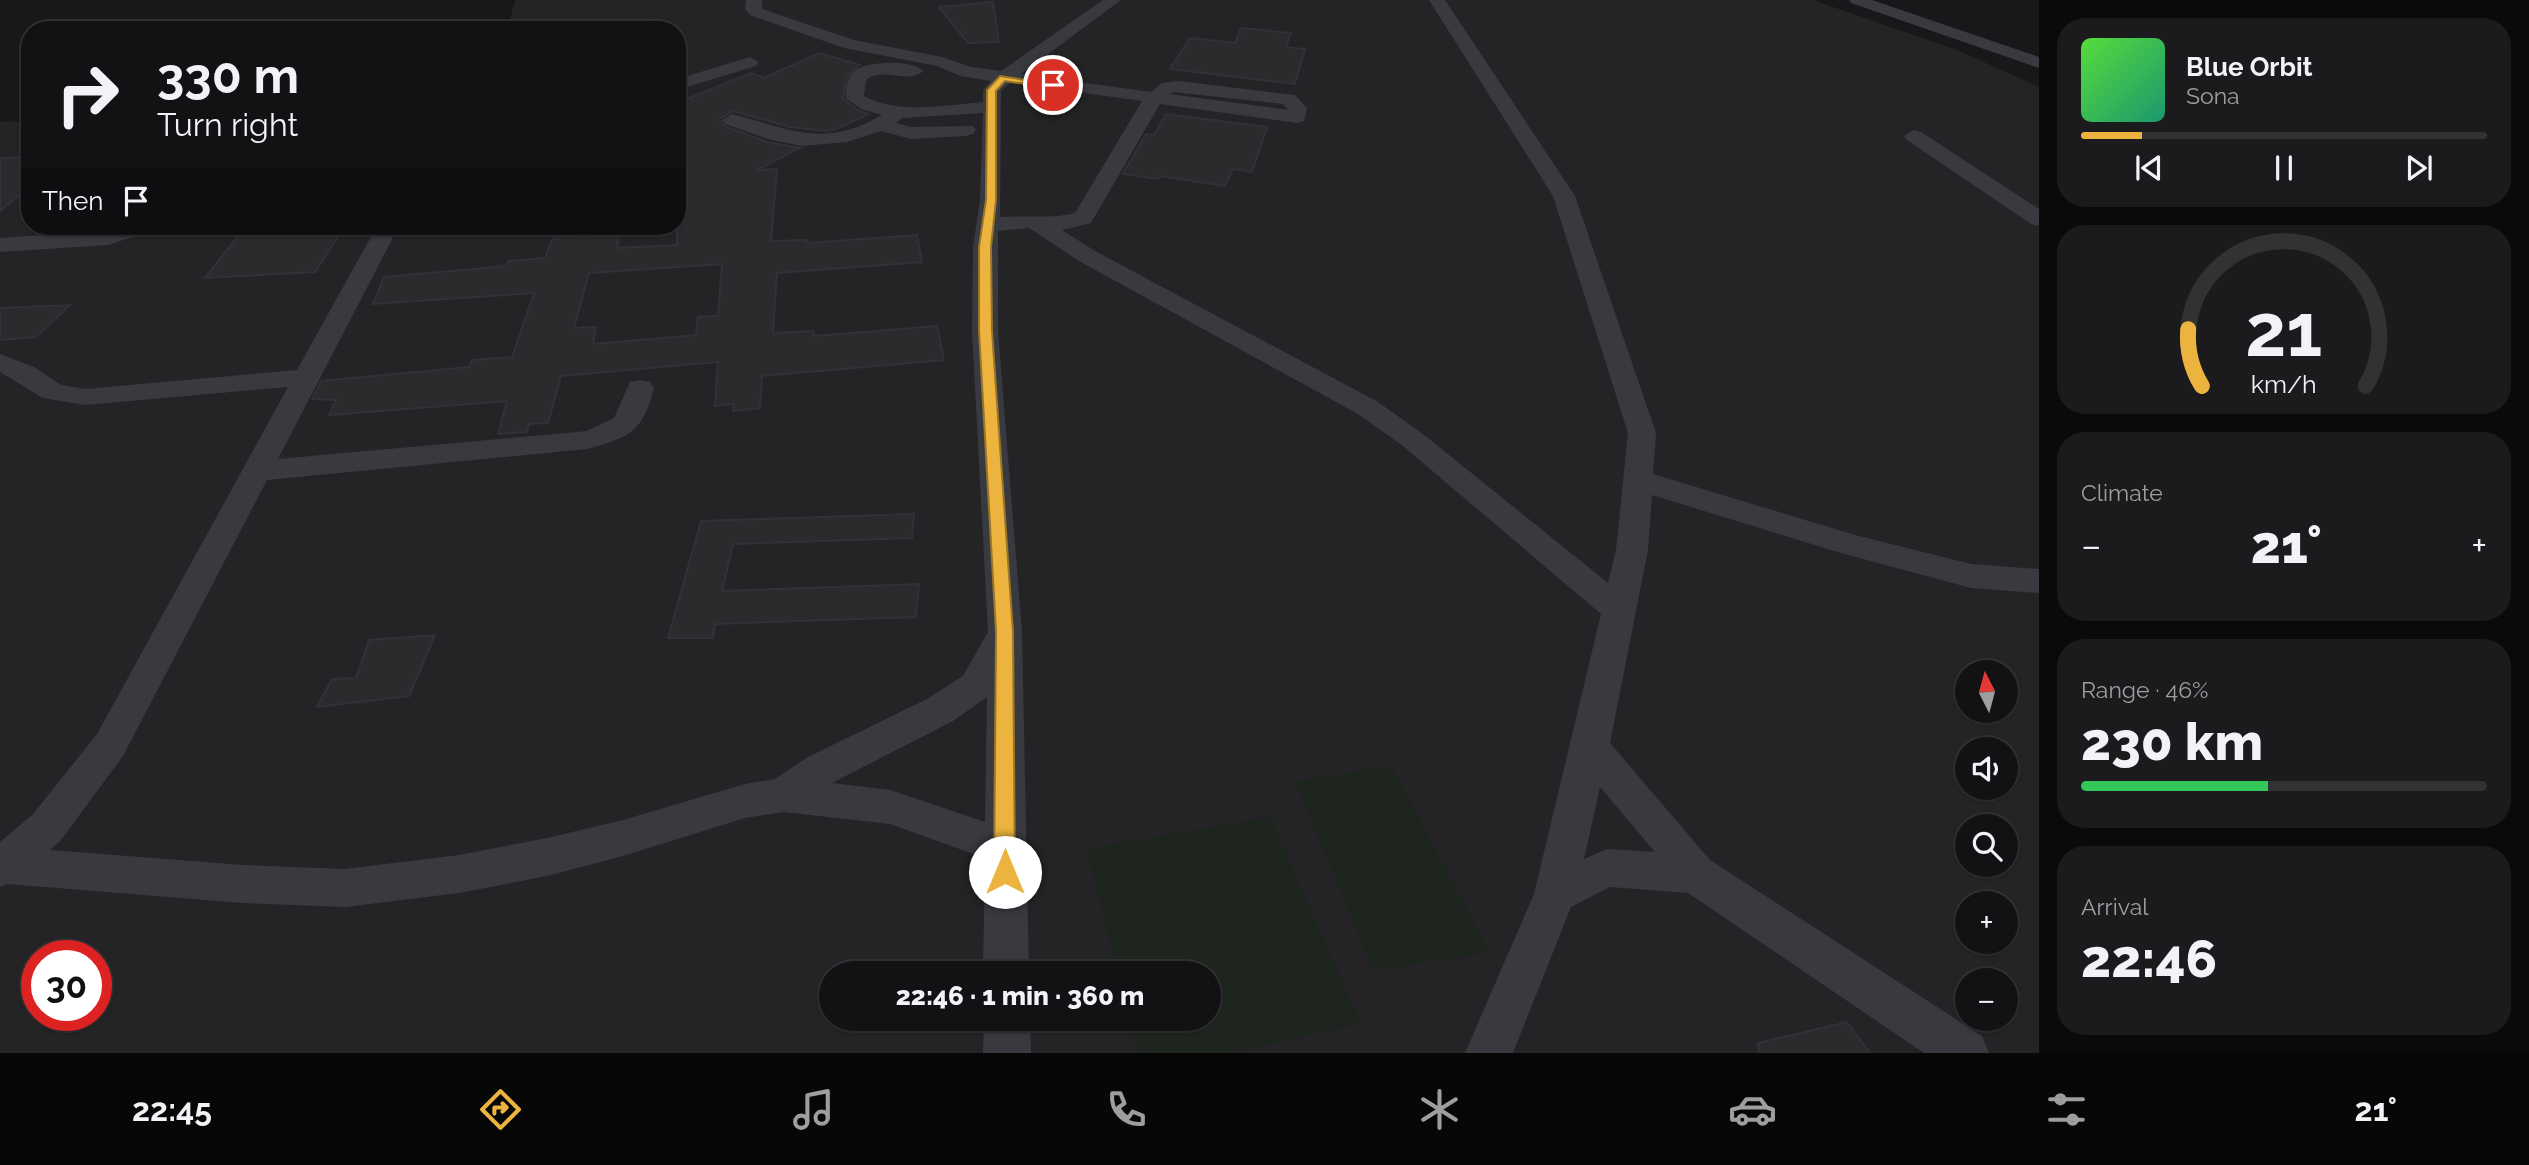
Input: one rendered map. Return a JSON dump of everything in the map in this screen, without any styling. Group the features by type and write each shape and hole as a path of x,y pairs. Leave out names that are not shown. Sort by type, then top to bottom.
{"street":[{"path":"754,0 756,12 833,39 948,54 967,72"},
{"path":"1006,961 1005,632 1001,542 986,357 985,247 989,213 992,90 1003,78 1113,0"},
{"path":"1437,0 1564,196 1642,433 1632,550 1555,894 1489,1053"},
{"path":"1857,0 2039,63"},
{"path":"686,82 750,62"},
{"path":"989,213 1062,223 1083,218 1153,99 1168,88 1178,86 1288,99 1298,108 1297,117 1153,99 967,72 934,74 882,69 857,77 853,85 855,98 881,109 898,111 993,107"},
{"path":"732,120 800,140 855,135 880,125 898,111"},
{"path":"880,125 911,133 967,130"},
{"path":"1914,136 2039,219"},
{"path":"1033,221 1087,256 1368,408 1413,440 1618,609"},
{"path":"0,245 108,238 116,235"},
{"path":"2,867 62,811 110,745 383,235"},
{"path":"0,362 25,373 53,392 85,397 309,377"},
{"path":"257,471 587,440 623,428 631,418 640,388"},
{"path":"1638,480 1767,521 1971,576 2039,581"},
{"path":"783,795 822,769 940,710 976,686 1005,632"},
{"path":"1590,747 1668,838 1695,874 1965,1053"},
{"path":"2,867 243,884 345,888 459,874 547,857 623,838 745,801 783,795 890,807 1004,847"},
{"path":"1555,894 1607,869 1695,874"},
{"path":"1007,1031 1007,1053"}],"shaded area":[{"path":"515,0 1813,0 1957,50 2039,87 2039,1053 0,1053 0,122 21,121 21,235 686,235 686,21 510,21"},
{"path":"1392,766 1490,953 1373,970 1295,782"},
{"path":"1270,817 1361,1024 1227,1053 1139,1053 1133,1031 1221,1031 1221,961 1115,961 1086,849"}],"building":[{"path":"993,2 999,42 968,43 939,7"},
{"path":"1241,28 1291,33 1286,47 1305,49 1295,84 1170,69 1190,38 1235,43"},
{"path":"819,53 860,65 847,77 843,98 859,111 868,114 837,129 824,131 790,127 733,111 719,119 724,126 767,142 800,148 757,170 777,169 771,241 807,240 807,243 917,235 922,262 777,273 773,333 814,331 814,336 937,326 944,360 762,376 760,408 733,411 734,404 715,406 718,362 561,376 548,423 529,424 527,432 498,434 507,401 329,415 336,400 312,399 321,381 469,367 472,360 512,357 534,293 373,304 384,277 507,266 509,261 545,258 552,239 558,239 559,235 619,235 617,248 677,245 677,235 686,235 686,99 751,73 764,78","holes":["722,264 718,316 698,317 696,335 593,344 596,327 574,328 589,273"]},
{"path":"1166,114 1267,127 1252,172 1233,169 1225,186 1160,176 1158,179 1123,174 1146,134 1154,135"},
{"path":"21,157 21,194 0,211 0,158"},
{"path":"239,235 339,235 315,272 205,278"},
{"path":"70,305 36,337 0,340 0,308"},
{"path":"914,514 912,538 733,544 722,591 919,584 916,617 715,624 713,638 668,638 701,521"},
{"path":"435,635 409,696 317,707 332,679 356,678 369,640"},
{"path":"1847,1022 1870,1053 1759,1053 1758,1043"}],"route":[{"path":"1005,872 1005,632 985,331 985,247 991,200 992,90 1003,78 1053,85"}]}
